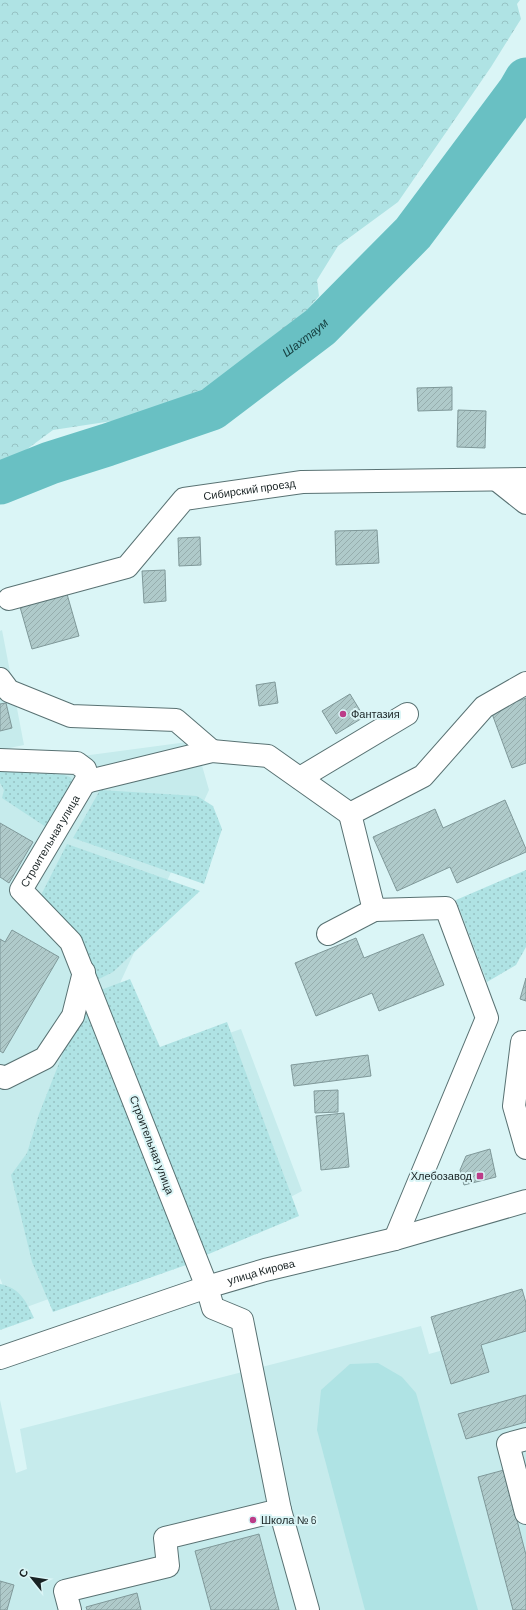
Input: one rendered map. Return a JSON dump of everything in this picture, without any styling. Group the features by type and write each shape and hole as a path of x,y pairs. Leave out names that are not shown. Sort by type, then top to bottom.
{"street":[{"name":"Сибирский проезд","path":"9,600 128,567 184,499 302,482 526,479"},
{"path":"497,480 526,503"},
{"path":"350,814 423,776 484,708 526,683"},
{"path":"3,688 71,716 176,720 212,751"},
{"path":"300,778 406,714"},
{"path":"0,760 76,763 85,769 89,781 212,751 268,756 350,814 374,910"},
{"name":"Строительная улица","path":"89,781 84,782 21,890 71,942 214,1308 242,1320 280,1510"},
{"path":"328,934 374,910 446,908 487,1018 395,1239"},
{"path":"0,1076 5,1078 45,1058 73,1016 84,972"},
{"path":"526,1042 522,1042 514,1106 526,1148"},
{"name":"улица Кирова","path":"0,1358 207,1287 265,1270 395,1239 526,1201"},
{"path":"526,1439 508,1444 526,1513"},
{"path":"70,1610 65,1591 168,1566 165,1538 280,1510 308,1610"}],"shaded area":[{"path":"2,630 24,745 0,750 0,631"},
{"path":"195,741 209,790 120,983 155,1059 241,1029 302,1191 205,1242 13,1312 0,1278 0,767"},
{"name":"Школа № 6","path":"421,1326 429,1354 526,1327 526,1610 0,1610 0,1400 16,1473 27,1469 20,1429"}],"green space":[{"path":"0,0 520,0 517,4 521,19 491,67 398,202 338,246 317,280 319,296 295,324 221,382 132,418 53,430 0,469"},
{"path":"0,771 64,775 70,777 75,783 52,831 2,798 4,790 0,783"},
{"path":"100,790 197,796 213,806 222,829 204,884 73,838"},
{"path":"67,844 200,891 113,972 97,980 39,899"},
{"path":"526,870 526,947 516,965 487,982 456,900"},
{"path":"130,979 160,1047 227,1022 299,1216 204,1256 98,991"},
{"path":"88,1011 186,1265 53,1312 32,1262 11,1175 27,1153 39,1114 67,1043"},
{"path":"0,1284 13,1289 22,1296 34,1318 0,1330"},
{"path":"378,1363 402,1377 416,1393 478,1610 365,1610 317,1430 321,1390 350,1364"}],"building":[{"path":"452,387 452,410 418,411 417,388"},
{"path":"458,410 486,411 485,448 457,447"},
{"path":"377,530 379,563 336,565 335,531"},
{"path":"200,537 201,565 179,566 178,538"},
{"path":"165,570 166,601 144,603 142,571"},
{"path":"67,594 79,636 32,649 20,607"},
{"path":"275,682 278,703 259,706 256,685"},
{"name":"Фантазия","path":"350,694 364,717 336,734 322,711"},
{"path":"526,698 526,763 512,768 491,711"},
{"path":"6,703 12,728 0,731 0,704"},
{"path":"505,800 526,852 457,883 450,867 397,891 373,837 435,809 443,828"},
{"path":"0,823 33,842 9,883 0,877"},
{"path":"12,930 59,957 3,1053 0,1051 0,939 5,942"},
{"path":"423,934 444,985 379,1011 372,993 316,1016 295,963 356,938 364,958"},
{"path":"526,978 526,1001 520,999"},
{"path":"368,1055 371,1076 294,1086 291,1065"},
{"path":"338,1090 338,1112 315,1113 314,1091"},
{"path":"344,1113 349,1167 321,1170 316,1116"},
{"path":"490,1149 496,1177 464,1185 460,1170 466,1156"},
{"path":"522,1289 526,1303 526,1331 481,1345 489,1372 451,1384 431,1317"},
{"path":"526,1395 526,1422 466,1439 458,1414"},
{"path":"504,1470 526,1555 526,1610 513,1610 478,1477"},
{"path":"259,1534 279,1610 211,1610 195,1551"},
{"path":"0,1581 14,1585 7,1610 0,1610"},
{"path":"137,1593 141,1610 87,1610 86,1607"}],"waterway":[{"name":"Шахтаум","path":"0,483 50,463 212,409 320,327 413,233 519,91 526,79"}],"place":[{"name":"Фантазия","path":"343,714"},
{"name":"Хлебозавод","path":"480,1176"},
{"name":"Школа № 6","path":"253,1520"}]}
